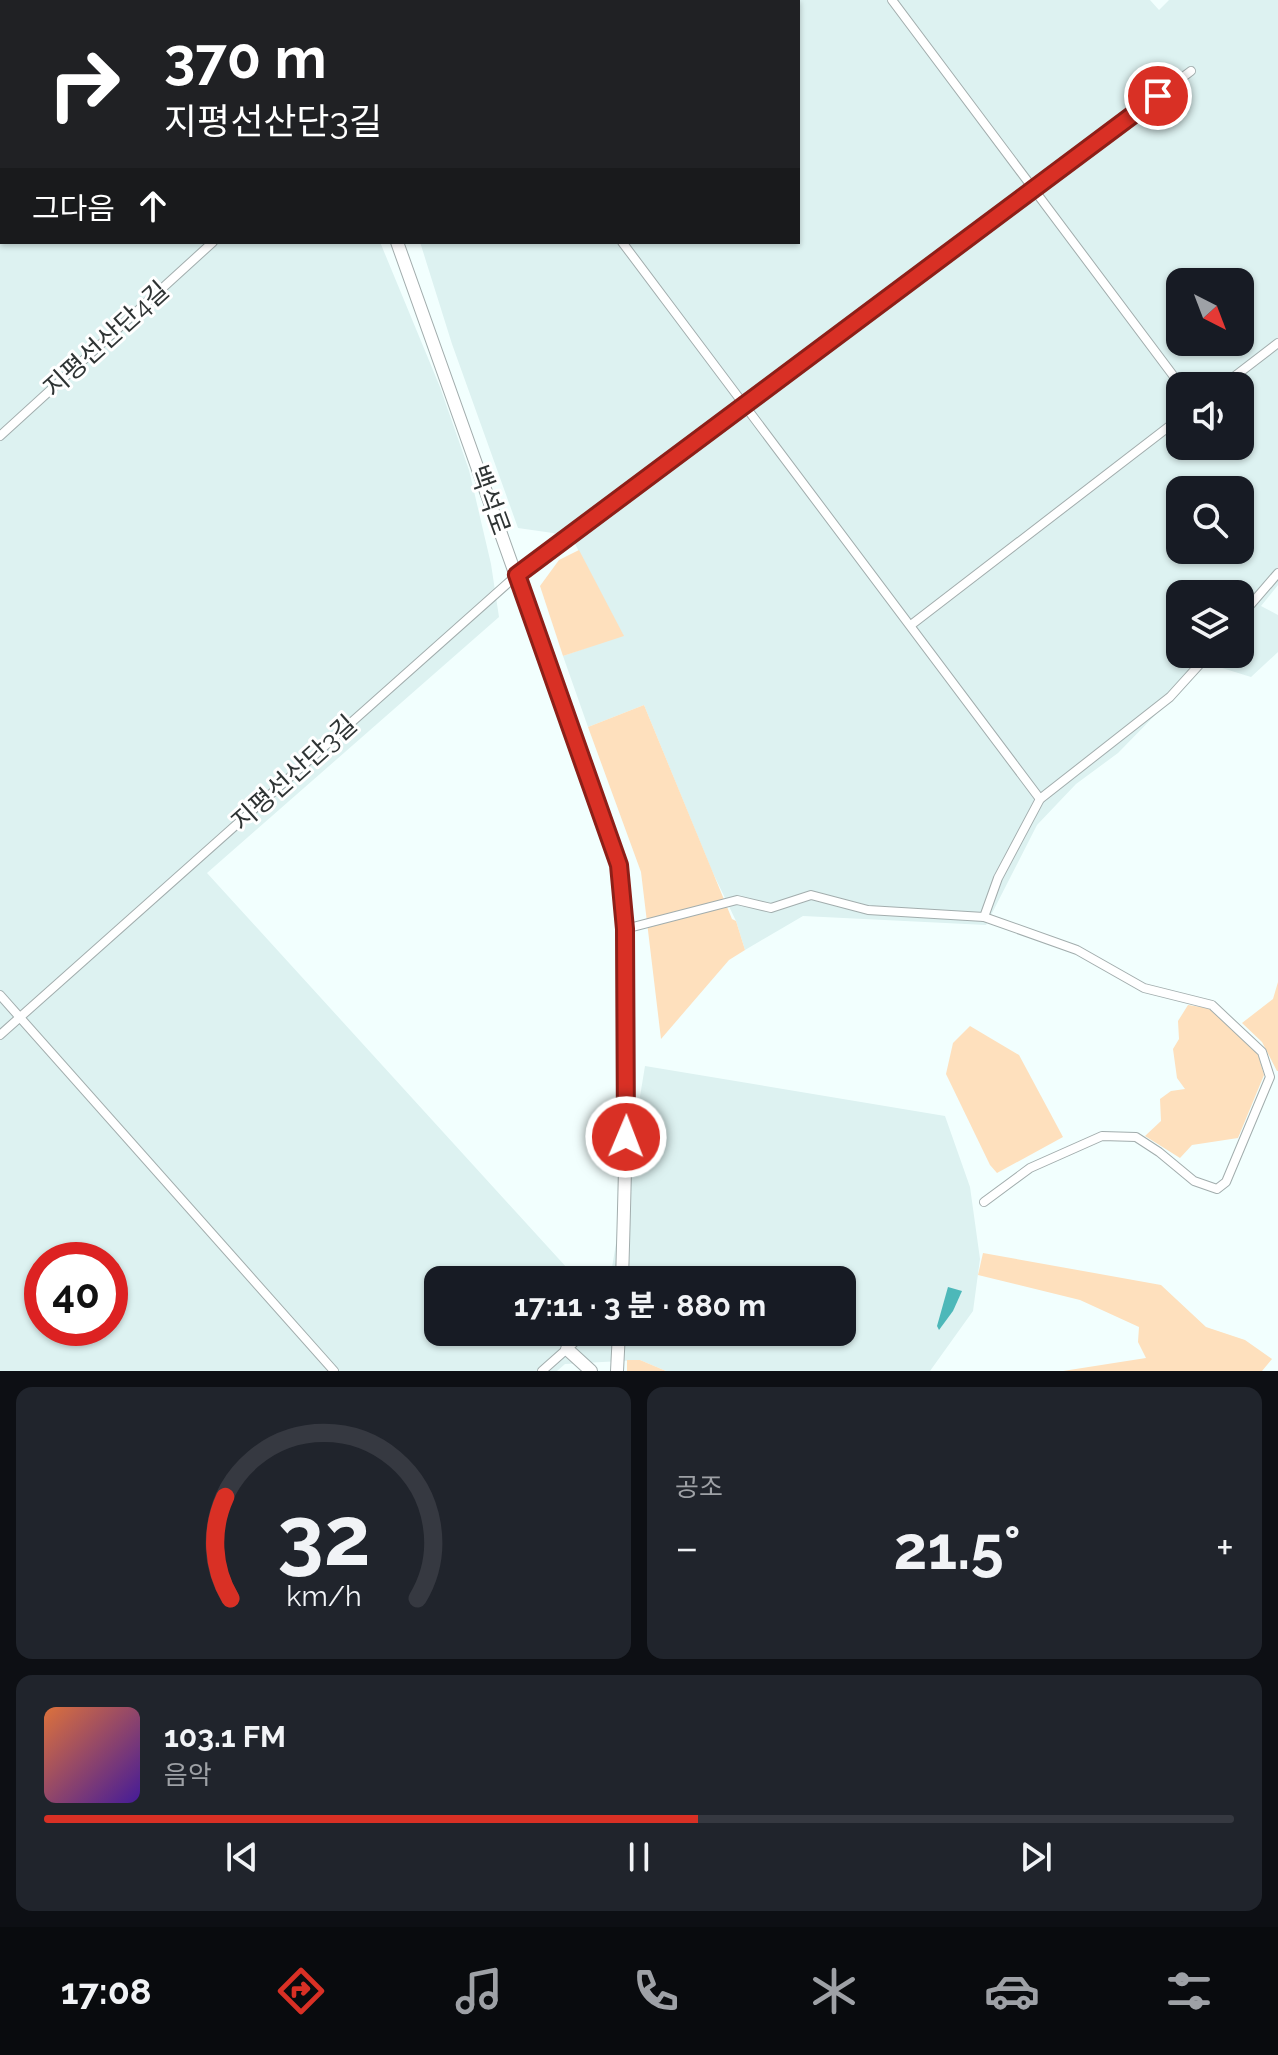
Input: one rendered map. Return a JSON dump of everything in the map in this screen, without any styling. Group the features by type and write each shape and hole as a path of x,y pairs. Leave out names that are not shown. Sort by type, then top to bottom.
{"street":[{"path":"892,0 1170,372"},
{"name":"지평선산단3길","path":"0,1035 517,575 1191,71"},
{"path":"197,244 203,251"},
{"name":"지평선산단4길","path":"0,436 211,244"},
{"name":"백석로","path":"398,244 619,865 625,929 627,1108 622,1266"},
{"path":"624,244 1040,799"},
{"path":"1240,372 1278,343"},
{"path":"911,625 1166,429"},
{"path":"1254,601 1278,573"},
{"path":"984,917 998,878 1040,799 1170,697 1196,668"},
{"path":"625,929 737,900 771,908 811,895 868,910 984,917 1077,950 1144,988 1212,1005 1262,1052 1270,1077 1226,1182 1217,1189 1194,1181 1136,1137 1102,1136 1030,1168 984,1202"},
{"path":"0,995 334,1371"},
{"path":"542,1371 570,1346"},
{"path":"617,1371 618,1346"},
{"path":"567,1349 591,1371"}],"shaded area":[{"path":"800,0 1150,0 1159,10 1169,0 1278,0 1278,585 1261,606 1278,615 1278,652 1251,677 1222,668 1254,668 1254,580 1166,580 1166,668 1201,668 1118,753 1076,784 1037,825 986,925 803,916 745,950 736,921 712,871 644,705 588,727 563,656 623,635 574,542 553,533 518,528 452,344 421,244 800,244"},
{"path":"0,244 381,244 440,387 469,470 491,564 499,617 207,873 565,1266 424,1266 424,1346 856,1346 856,1266 612,1266 645,1066 945,1116 970,1187 980,1259 973,1311 930,1371 666,1371 640,1360 565,1364 557,1371 0,1371"},
{"path":"579,550 624,636 563,656 540,586 559,560"},
{"path":"644,705 732,919 736,921 745,950 729,960 661,1039 641,872 588,727"},
{"path":"1278,982 1277,1071 1262,1042 1242,1023 1273,999"},
{"path":"1188,1005 1214,1009 1258,1054 1264,1075 1238,1138 1192,1145 1180,1158 1145,1136 1161,1121 1160,1099 1171,1091 1185,1089 1177,1078 1173,1049 1179,1039 1178,1021"},
{"path":"970,1026 1019,1055 1063,1137 997,1173 990,1165 946,1074 953,1043"},
{"path":"983,1253 1161,1285 1206,1327 1245,1340 1272,1359 1262,1371 1063,1371 1146,1358 1138,1342 1139,1327 1080,1300 978,1275"},
{"path":"627,1360 640,1360 666,1371 627,1371"}],"water":[{"path":"948,1287 962,1291 953,1311 939,1330 937,1326"}],"route":[{"path":"626,1137 625,929 619,865 517,575 1158,96"}]}
